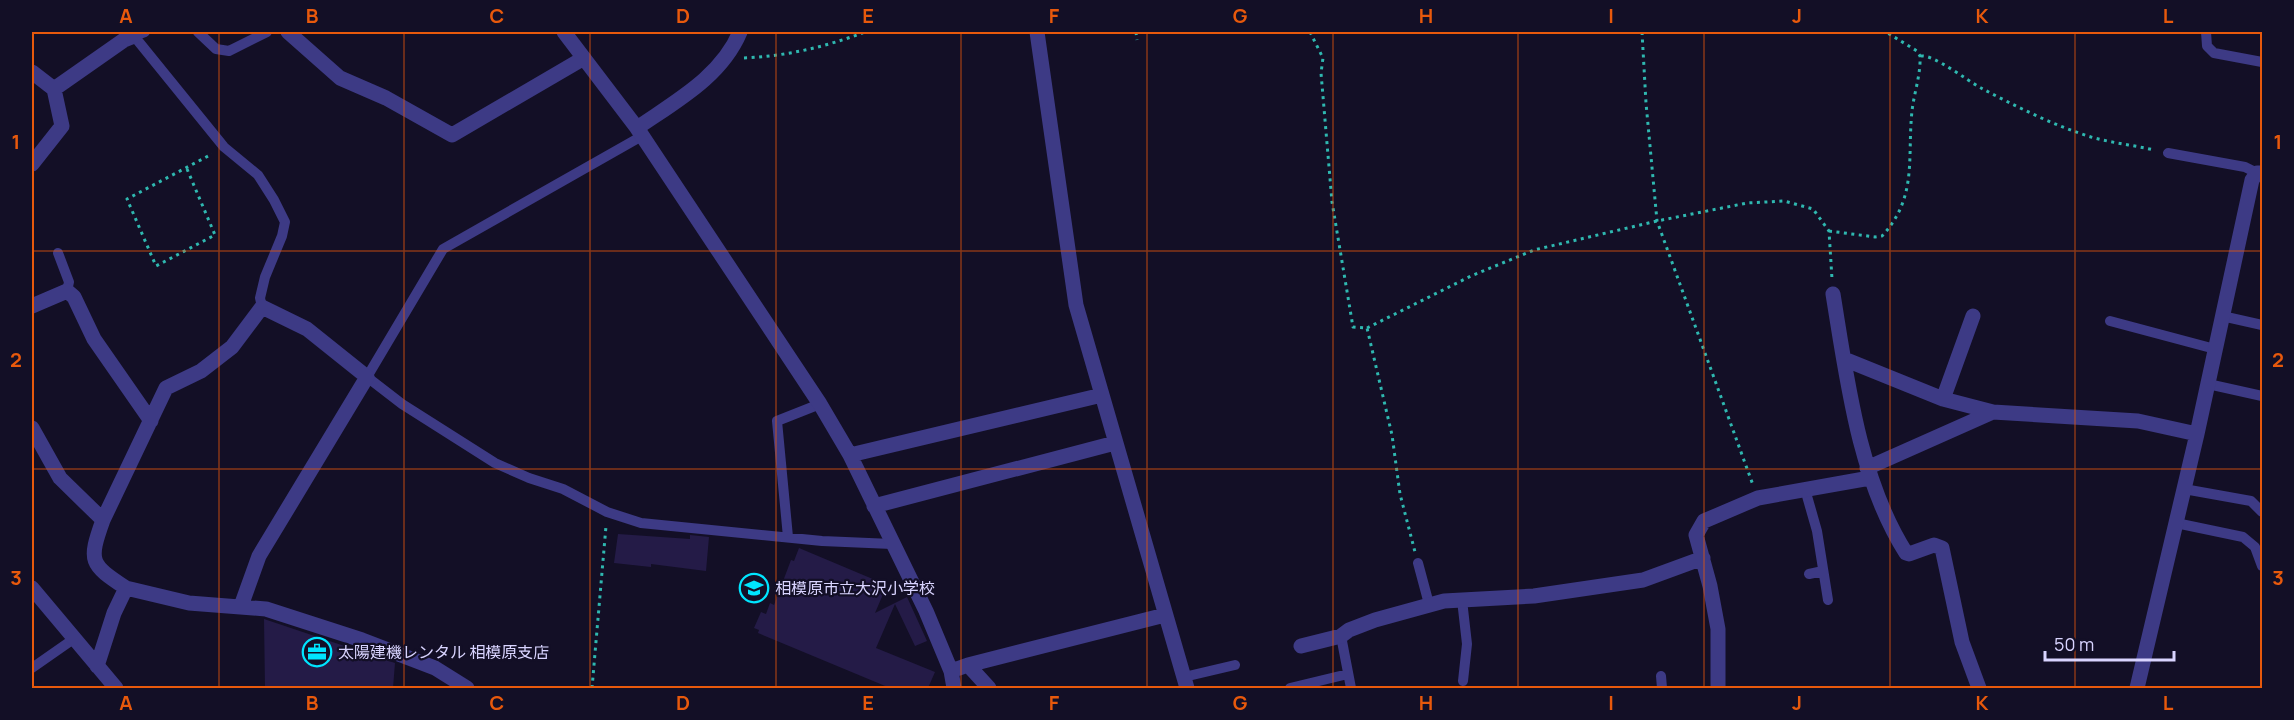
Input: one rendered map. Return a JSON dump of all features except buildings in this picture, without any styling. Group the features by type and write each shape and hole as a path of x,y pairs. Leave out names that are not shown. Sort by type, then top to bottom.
{"street":[{"path":"288,32 340,78 386,98 452,135 584,58"},
{"path":"564,32 639,132 820,404 850,455 926,611 951,671 954,688"},
{"path":"639,132 701,84 724,59 740,32"},
{"path":"1037,32 1076,306 1185,683"},
{"path":"54,89 124,40 140,34"},
{"path":"32,72 54,89 62,126 32,164"},
{"path":"2137,688 2197,434 2252,180 2260,173"},
{"path":"32,306 67,291 74,297 94,339 151,421"},
{"path":"1833,294 1868,473 1906,553 1934,545 1942,548 1962,642 1978,688"},
{"path":"241,606 259,556 367,377 308,329 262,307 232,347 201,371 166,388 103,520 97,537 94,560 99,570 126,588 189,603 266,609 362,640 435,668 468,688"},
{"path":"1942,399 1973,316"},
{"path":"1844,359 1942,399 1994,412 2138,421 2197,434"},
{"path":"850,455 1102,395"},
{"path":"1718,688 1718,629 1710,585 1696,535 1704,521 1758,498 1868,473 1994,412"},
{"path":"32,428 60,478 103,520"},
{"path":"874,506 1115,443"},
{"path":"1301,646 1341,636 1358,627 1429,604 1534,596 1643,580 1703,558"},
{"path":"32,588 116,688"},
{"path":"97,666 114,613 126,588"},
{"path":"951,671 1165,615"},
{"path":"968,665 989,688"}],"lane":[{"path":"198,32 216,49 230,51 267,32"},
{"path":"2206,32 2207,46 2214,53 2262,62"},
{"path":"140,34 224,147 258,175 285,222 282,236 265,277 260,298 262,307"},
{"path":"639,132 443,249 367,377 402,404 495,463 529,478 563,489 607,512 641,523 892,544"},
{"path":"2168,153 2245,167 2260,173"},
{"path":"58,253 69,282 67,291"},
{"path":"2222,316 2262,325"},
{"path":"2110,321 2216,349"},
{"path":"2208,384 2262,396"},
{"path":"788,537 777,422 820,404"},
{"path":"1805,489 1817,531 1828,600"},
{"path":"2184,489 2251,501 2262,512"},
{"path":"2176,523 2243,537 2255,547 2262,566"},
{"path":"1418,563 1429,604"},
{"path":"1809,574 1823,571"},
{"path":"1462,600 1467,644 1463,681"},
{"path":"1341,636 1351,688"},
{"path":"32,668 75,638"},
{"path":"1185,683 1235,665"},
{"path":"1290,688 1348,674"},
{"path":"1661,676 1662,688"}],"path":[{"path":"724,59 776,56 811,49 865,32"},
{"path":"1136,32 1137,40"},
{"path":"1310,32 1323,58 1322,73 1332,202 1353,327 1367,327 1471,276 1534,250 1747,203 1784,201 1813,209 1829,231 1833,294"},
{"path":"1642,32 1646,103 1658,221 1758,498"},
{"path":"1829,231 1881,236 1905,196 1909,183 1911,117 1920,56 1917,51 1886,32"},
{"path":"1920,56 1932,57 1994,95 2070,129 2109,141 2168,153"},
{"path":"187,169 215,235 156,266 128,199 224,147"},
{"path":"1367,327 1392,435 1400,494 1418,563"},
{"path":"592,688 607,512"}],"place":[{"name":"相模原市立大沢小学校","path":"754,588"},
{"name":"太陽建機レンタル 相模原支店","path":"317,652"}]}
